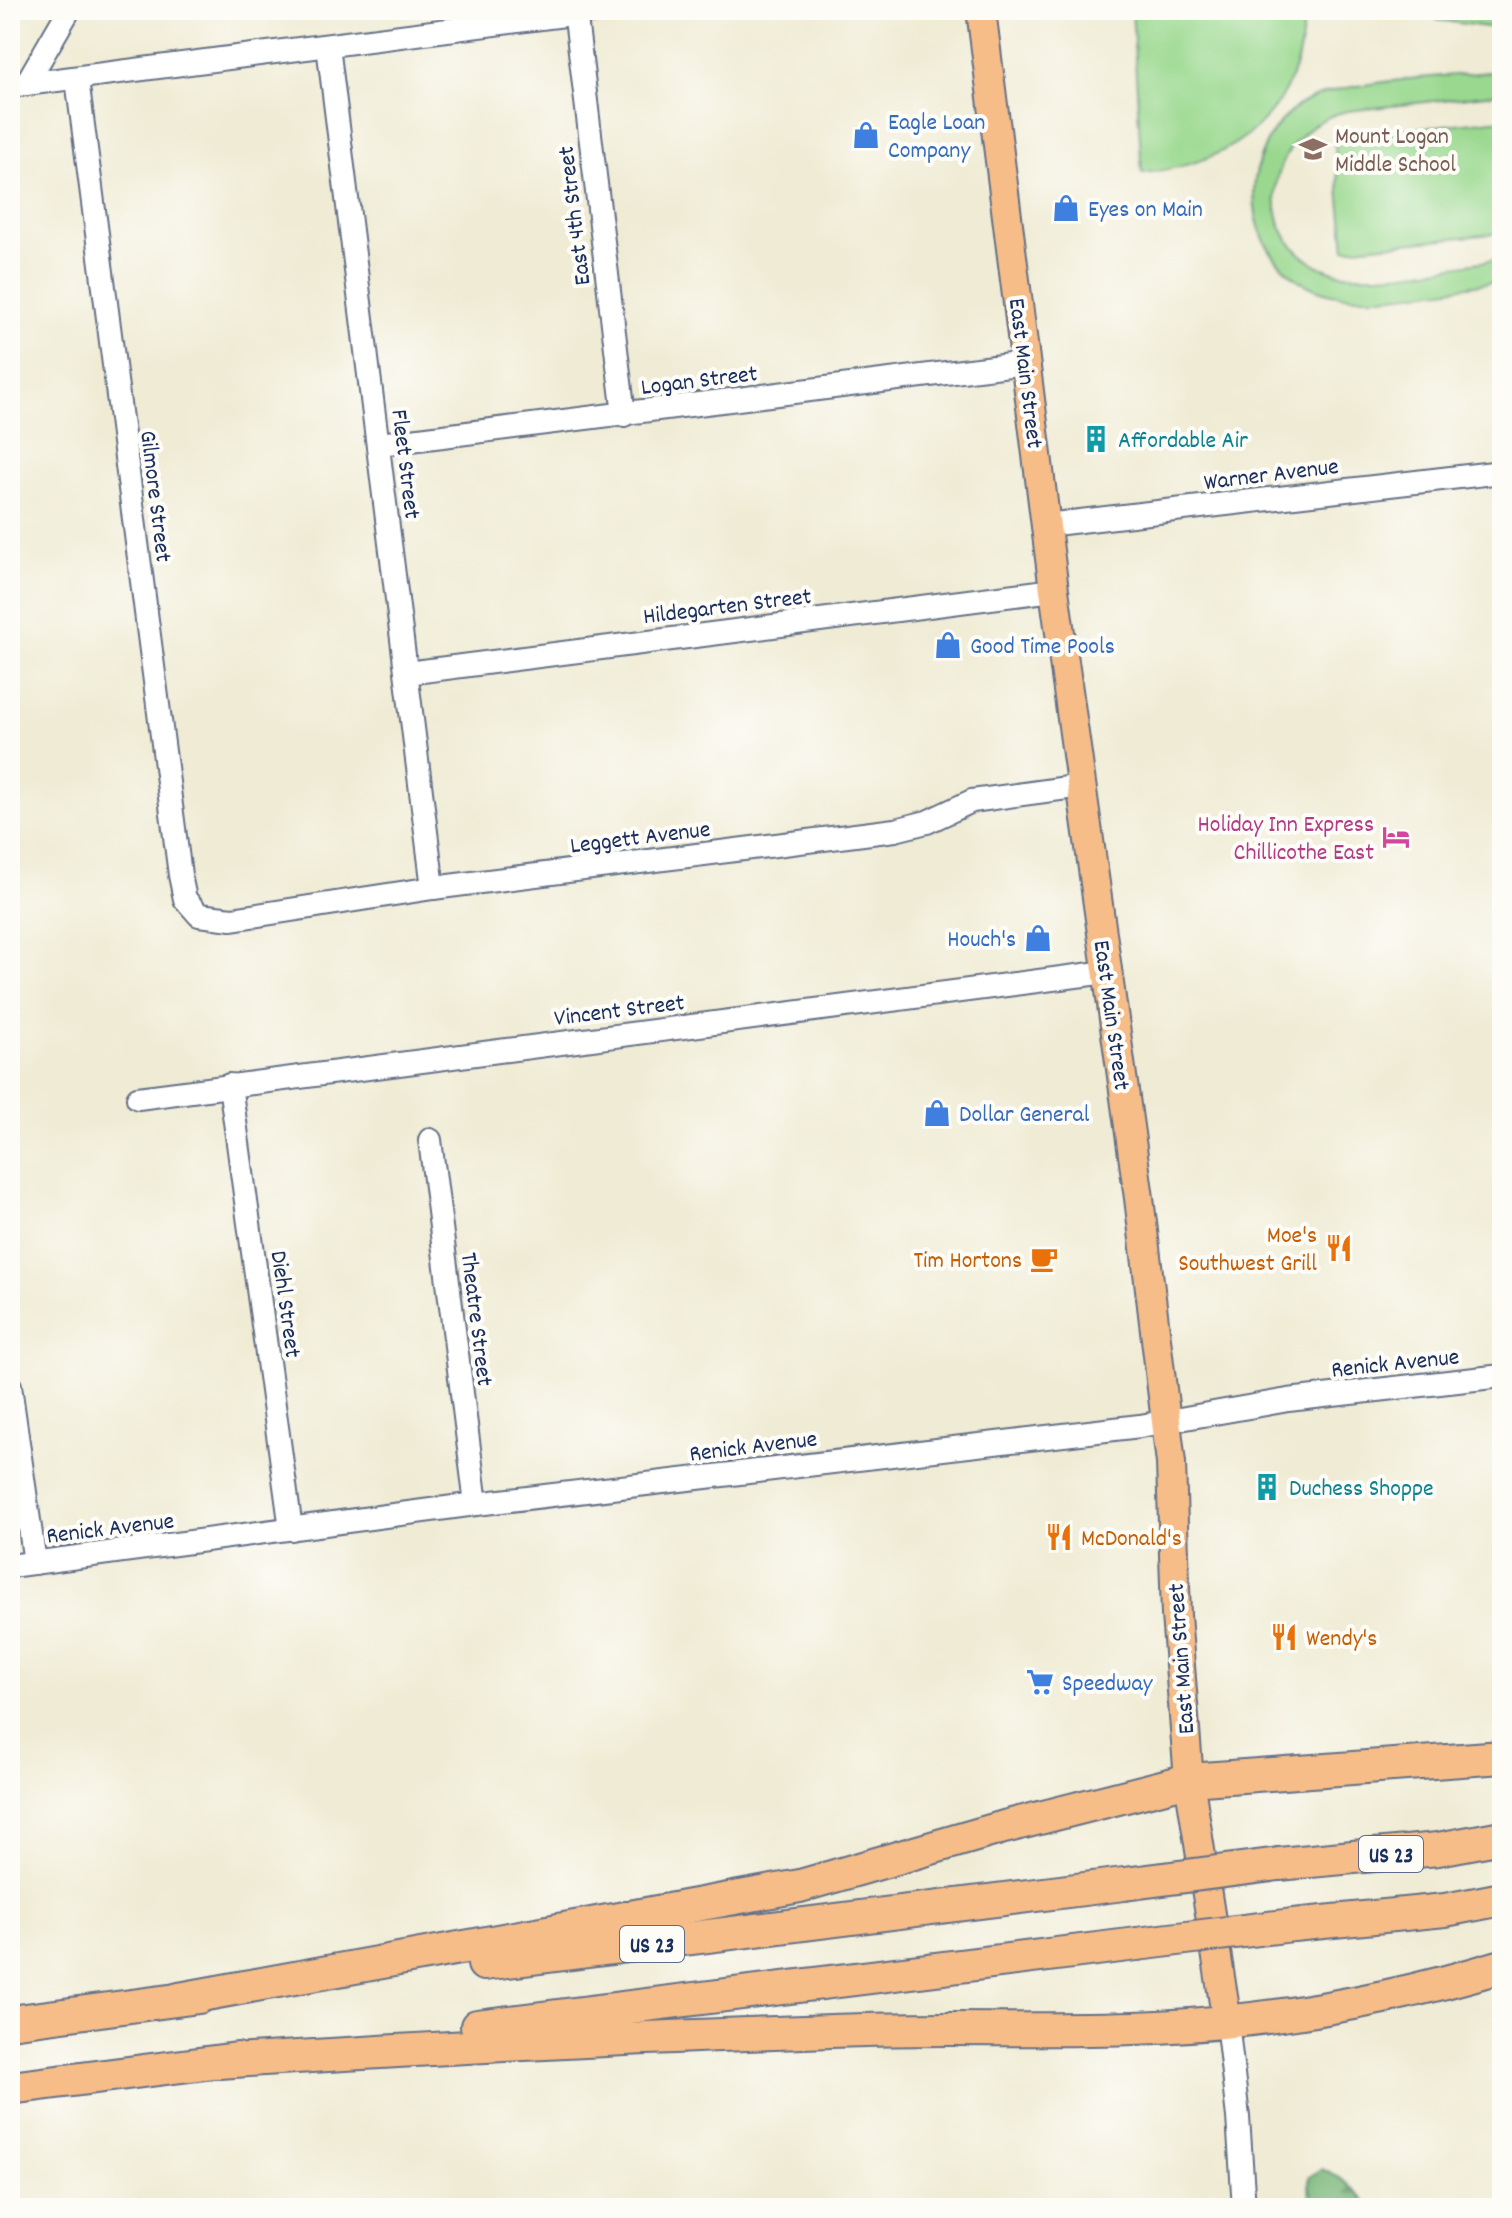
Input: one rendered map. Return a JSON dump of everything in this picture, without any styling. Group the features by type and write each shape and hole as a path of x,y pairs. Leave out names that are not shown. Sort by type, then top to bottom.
{"highway":[{"path":"179,1999 800,1886 1004,1827 1189,1780 1502,1757"},
{"name":"US 23","path":"10,2022 1279,1864 1438,1849 1502,1837"},
{"path":"10,2088 598,2010 1293,1925 1445,1910 1502,1899"},
{"path":"219,2062 573,2040 869,2030 1155,2027 1227,2022 1385,1996 1502,1966"}],"main road":[{"name":"East Main Street","path":"981,10 1054,590 1166,1421 1181,1706 1189,1780 1227,2022"}],"street":[{"path":"18,85 69,10"},
{"path":"18,85 573,11 604,10"},
{"name":"East 4th Street","path":"573,11 624,415"},
{"name":"Fleet Street","path":"328,46 433,888"},
{"name":"Gilmore Street","path":"77,79 180,875 185,899 199,915"},
{"name":"Logan Street","path":"379,444 1026,363"},
{"name":"Warner Avenue","path":"1046,525 1502,472"},
{"name":"Hildegarten Street","path":"407,673 1054,590"},
{"name":"Leggett Avenue","path":"199,915 232,919 433,888 895,830 927,822 972,801 1082,786"},
{"name":"Vincent Street","path":"138,1098 1107,972"},
{"name":"Diehl Street","path":"230,1085 291,1529"},
{"name":"Theatre Street","path":"430,1140 476,1504"},
{"name":"Renick Avenue","path":"10,1566 476,1504 1166,1421 1288,1400 1502,1376"},
{"path":"10,1386 35,1563"},
{"path":"1227,2022 1244,2208"}],"green space":[{"path":"1132,10 1304,10 1301,45 1292,76 1277,103 1258,126 1235,144 1207,158 1176,168 1142,173"},
{"path":"1436,10 1502,10 1502,29 1437,20"},
{"path":"1502,71 1502,93 1348,111 1320,122 1298,139 1283,161 1276,186 1277,212 1286,236 1304,256 1331,271 1390,274 1502,259 1502,281 1410,294 1340,295 1321,291 1293,276 1272,254 1260,228 1254,199 1257,170 1267,142 1285,118 1310,99 1350,87"},
{"path":"1502,119 1502,233 1345,249 1334,137"},
{"path":"1322,2169 1342,2179 1373,2208 1310,2208 1309,2177"}],"place":[{"name":"Eagle Loan Company","path":"866,135"},
{"name":"Mount Logan Middle School","path":"1313,149"},
{"name":"Eyes on Main","path":"1066,208"},
{"name":"Affordable Air","path":"1096,439"},
{"name":"Good Time Pools","path":"948,645"},
{"name":"Holiday Inn Express Chillicothe East","path":"1396,837"},
{"name":"Houch's","path":"1038,938"},
{"name":"Dollar General","path":"937,1113"},
{"name":"Moe's Southwest Grill","path":"1339,1248"},
{"name":"Tim Hortons","path":"1044,1259"},
{"name":"Duchess Shoppe","path":"1267,1487"},
{"name":"McDonald's","path":"1059,1537"},
{"name":"Wendy's","path":"1284,1637"},
{"name":"Speedway","path":"1040,1682"}]}
